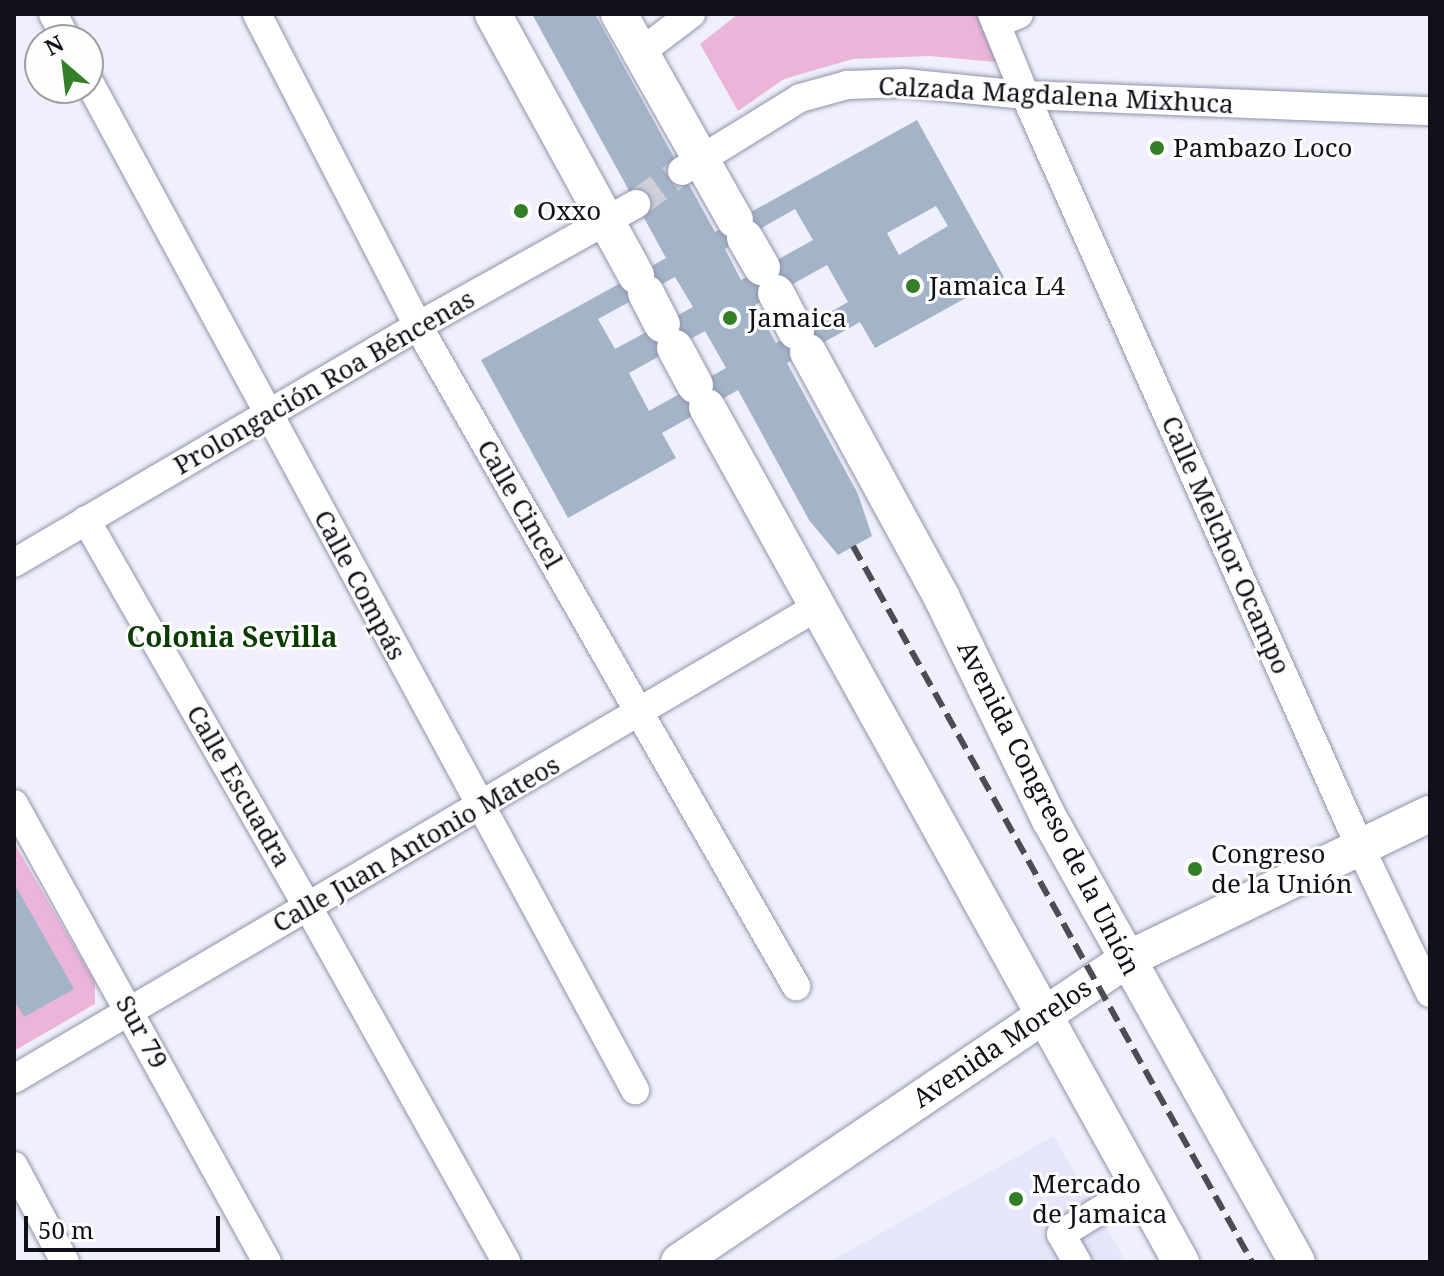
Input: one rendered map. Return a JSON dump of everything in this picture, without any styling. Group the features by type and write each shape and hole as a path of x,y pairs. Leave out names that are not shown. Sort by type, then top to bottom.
{"main road":[{"path":"493,14 622,213 655,310 1181,1262"},
{"name":"Avenida Congreso de la Unión","path":"619,14 641,52 691,165 754,255 802,341 941,596 1050,820 1297,1262"},
{"name":"Avenida Morelos","path":"679,1262 1126,960 1353,831 1430,814"}],"street":[{"name":"Calle Cincel","path":"257,14 418,326 796,986"},
{"path":"641,52 691,14"},
{"name":"Calle Melchor Ocampo","path":"1002,17 1025,95 1353,831 1430,993"},
{"name":"Calzada Magdalena Mixhuca","path":"691,165 800,98 847,85 904,83 1025,95 1430,111"},
{"name":"Calle Compás","path":"101,104 635,1090"},
{"name":"Prolongación Roa Béncenas","path":"14,563 418,326 622,213"},
{"name":"Calle Escuadra","path":"86,520 308,907 506,1262"},
{"name":"Calle Juan Antonio Mateos","path":"14,1079 817,607"},
{"name":"Sur 79","path":"14,804 267,1262"},
{"path":"14,1166 65,1262"},
{"path":"1077,1262 1061,1234 1139,1187"}],"shaded area":[{"path":"738,14 978,14 996,62 929,56 853,59 784,79 738,111 700,44"},
{"path":"14,843 95,982 95,1004 14,1051"},
{"name":"Mercado de Jamaica","path":"1054,1136 1126,1262 829,1262"}],"building":[{"name":"Jamaica L4","path":"532,14 595,14 715,232 917,120 1004,277 875,348 860,322 787,363 858,494 872,536 838,555 809,520 738,390 662,433 676,458 568,518 481,360 666,258","holes":["936,206 948,226 899,255 887,233","795,209 813,240 741,280 725,249","827,265 848,302 776,343 755,305","675,277 693,307 615,349 598,319","705,331 726,368 649,411 629,373"]},
{"path":"14,883 74,989 24,1017 14,1000"}],"tunnel":[{"path":"636,204 682,171"}],"railway":[{"path":"853,546 1252,1262"}],"place":[{"name":"Pambazo Loco","path":"1157,148"},
{"name":"Oxxo","path":"521,211"},
{"name":"Jamaica L4","path":"913,286"},
{"name":"Jamaica","path":"730,318"},
{"name":"Congreso de la Unión","path":"1195,869"},
{"name":"Mercado de Jamaica","path":"1016,1199"}],"district":[{"name":"Colonia Sevilla","path":"232,636"}]}
